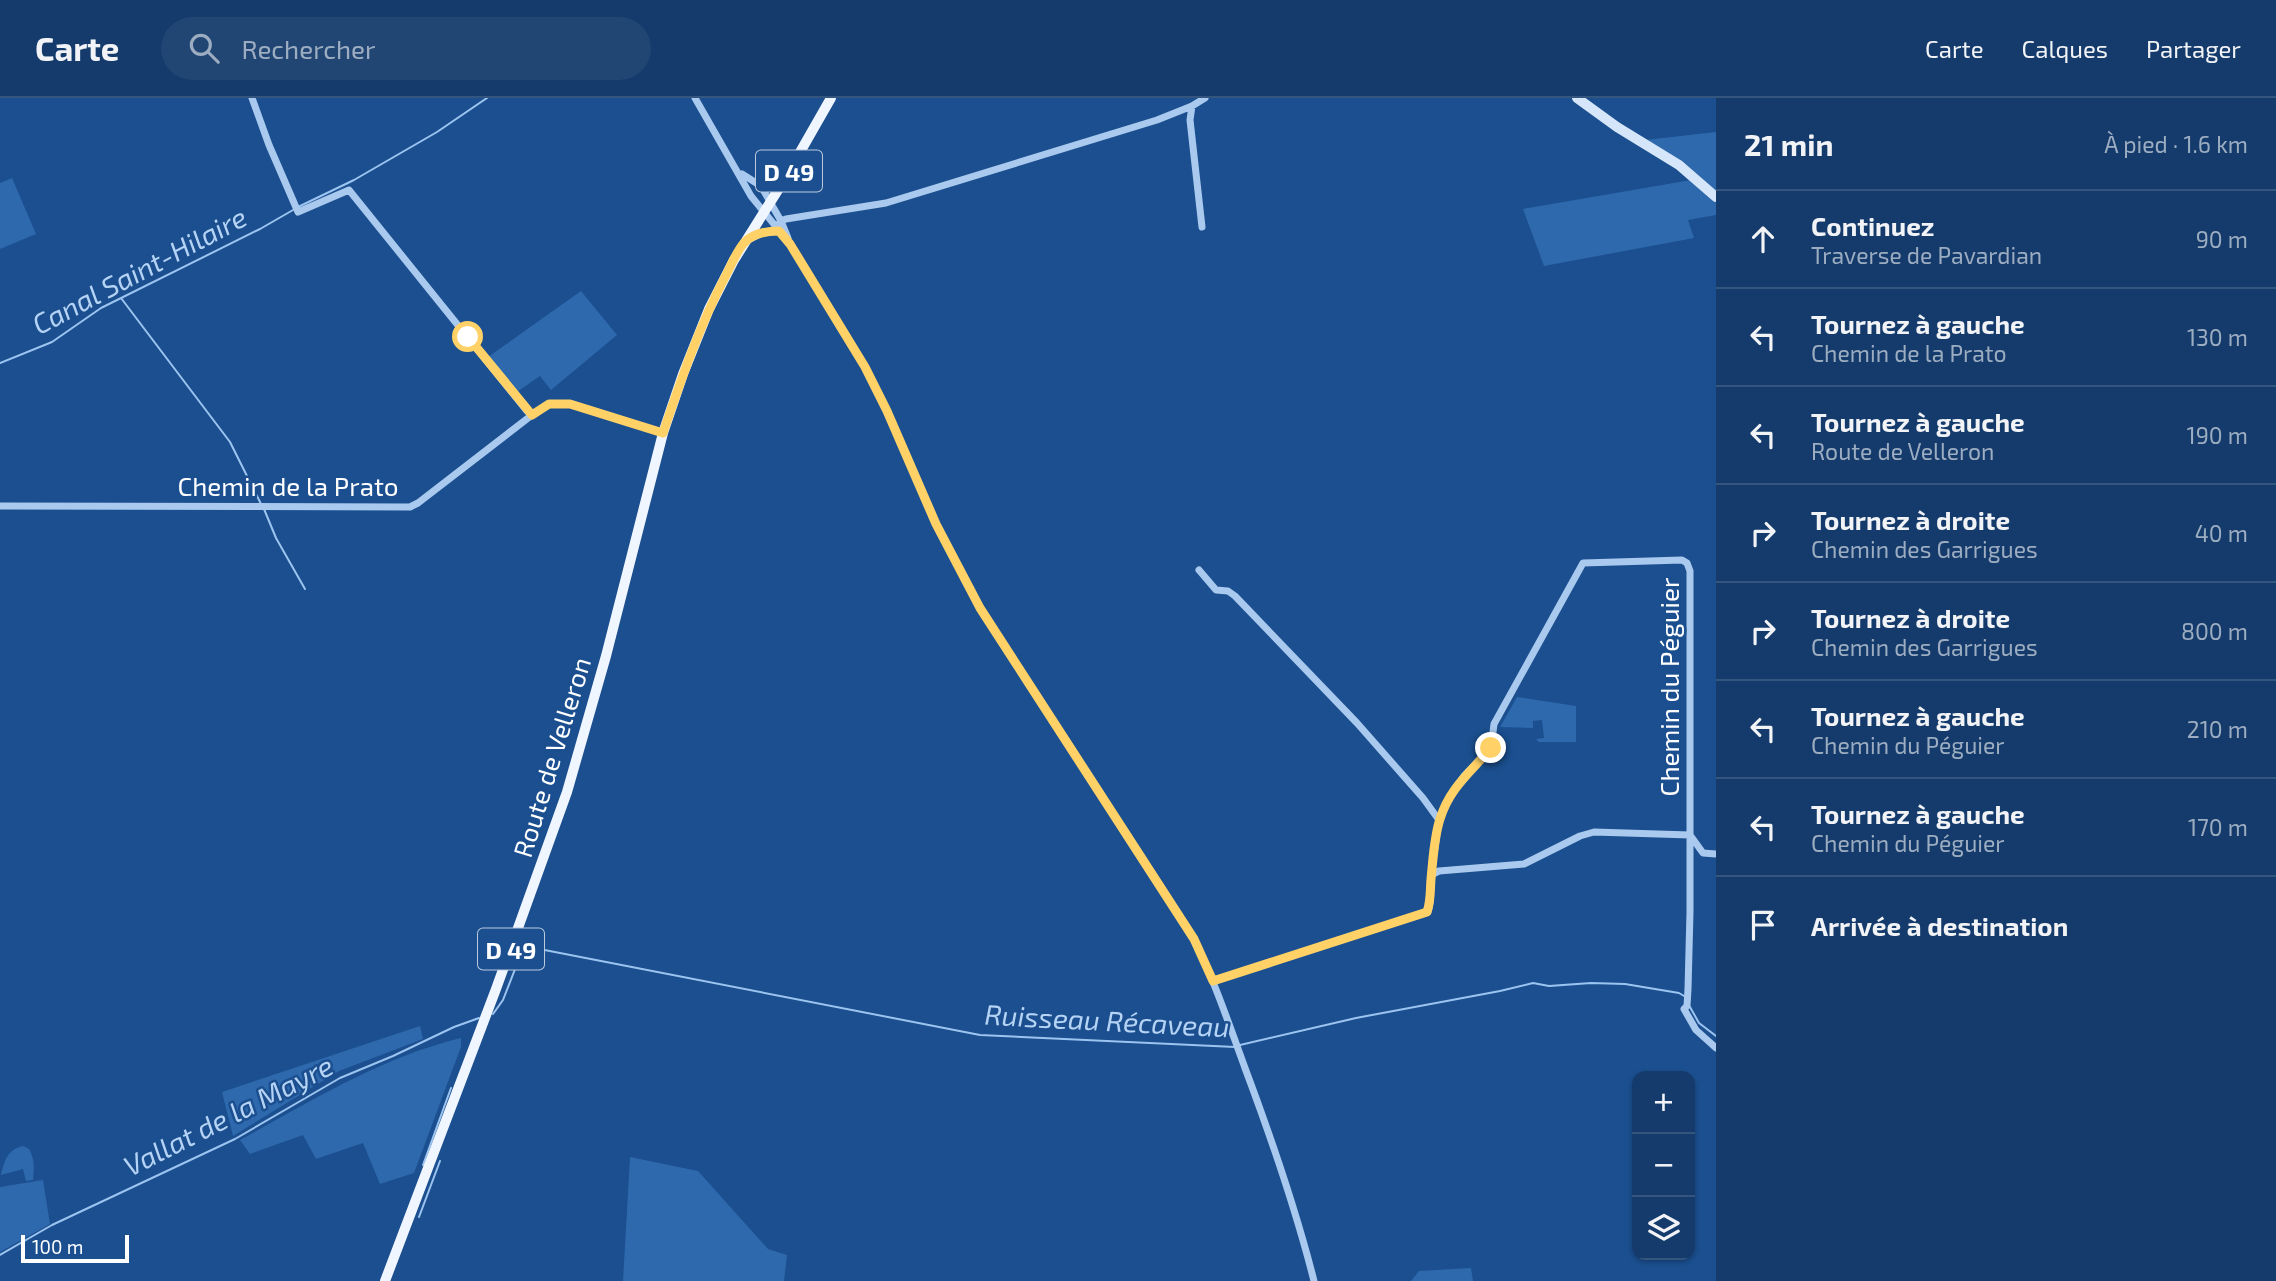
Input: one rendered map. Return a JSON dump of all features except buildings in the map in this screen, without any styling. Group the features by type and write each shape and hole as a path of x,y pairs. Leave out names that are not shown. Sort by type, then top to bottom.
{"main road":[{"name":"D 49","path":"744,243 831,98"},
{"name":"Route de Velleron","path":"385,1281 567,792 606,656 663,433 683,374 709,309 744,243"}],"street":[{"path":"252,98 298,212 349,190 532,415"},
{"path":"695,98 751,196 779,227 865,367 936,524 980,608 1188,929 1213,981 1286,1179 1306,1245 1313,1281"},
{"path":"744,243 779,227 886,203 1157,120 1205,98"},
{"path":"1577,98 1678,165 1716,197"},
{"path":"1192,106 1190,120 1202,228"},
{"path":"739,171 761,186 771,201 779,227"},
{"path":"761,186 783,182"},
{"name":"Chemin de la Prato","path":"0,506 410,507 549,404 570,404 663,433"},
{"name":"Chemin du Péguier","path":"1213,981 1427,912 1439,820 1464,776 1491,748 1494,724 1583,563 1682,560 1687,563 1690,571 1688,989 1687,1006 1684,1009 1696,1030 1716,1048"},
{"path":"1199,570 1216,590 1228,591 1235,596 1357,723 1439,820"},
{"name":"Chemin du Péguier","path":"1431,875 1439,871 1524,864 1580,836 1594,832 1690,835"},
{"name":"Chemin du Péguier","path":"1690,835 1703,853 1716,854"}],"shaded area":[{"path":"1716,132 1716,190 1645,140"},
{"path":"12,178 36,234 0,249 0,183"},
{"path":"1691,180 1716,202 1716,215 1688,220 1694,238 1544,266 1523,209"},
{"path":"581,291 617,335 551,390 540,376 517,392 488,357"},
{"path":"1517,697 1576,706 1576,742 1539,742 1536,739 1544,738 1542,720 1533,721 1533,728 1500,727"},
{"path":"420,1026 423,1039 339,1071 233,1136 222,1092"},
{"path":"461,1038 461,1047 414,1173 380,1184 363,1143 316,1159 303,1135 250,1154 240,1140 375,1068 403,1056"},
{"path":"23,1146 29,1149 32,1157 33,1180 26,1181 23,1169 1,1175 8,1156"},
{"path":"630,1157 698,1171 768,1249 787,1255 784,1281 623,1281"},
{"path":"43,1180 50,1224 0,1252 0,1187"},
{"path":"1471,1268 1473,1281 1411,1281 1419,1271"}],"waterway":[{"name":"Canal Saint-Hilaire","path":"298,207 354,180 437,132 487,98"},
{"name":"Canal Saint-Hilaire","path":"0,363 52,342 101,308 293,210"},
{"path":"121,298 230,442 261,504"},
{"path":"264,509 276,538 305,589"},
{"name":"Ruisseau Récaveau","path":"493,1014 503,1000 524,946 980,1035 1235,1047"},
{"name":"Ruisseau Récaveau","path":"1240,1045 1356,1018 1533,983 1549,986 1625,984 1684,996"},
{"name":"Ruisseau Récaveau","path":"1690,1007 1699,1023 1716,1036"},
{"name":"Vallat de la Mayre","path":"0,1255 52,1225 235,1139 340,1078 479,1018"},
{"path":"423,1165 451,1088"},
{"path":"419,1217 440,1161"}],"route":[{"path":"468,337 532,415 549,404 570,404 663,433 698,334 734,260 744,243 756,234 779,231 790,244 865,367 936,524 980,608 1194,939 1213,981 1427,912 1439,820 1464,776 1491,748"}]}
